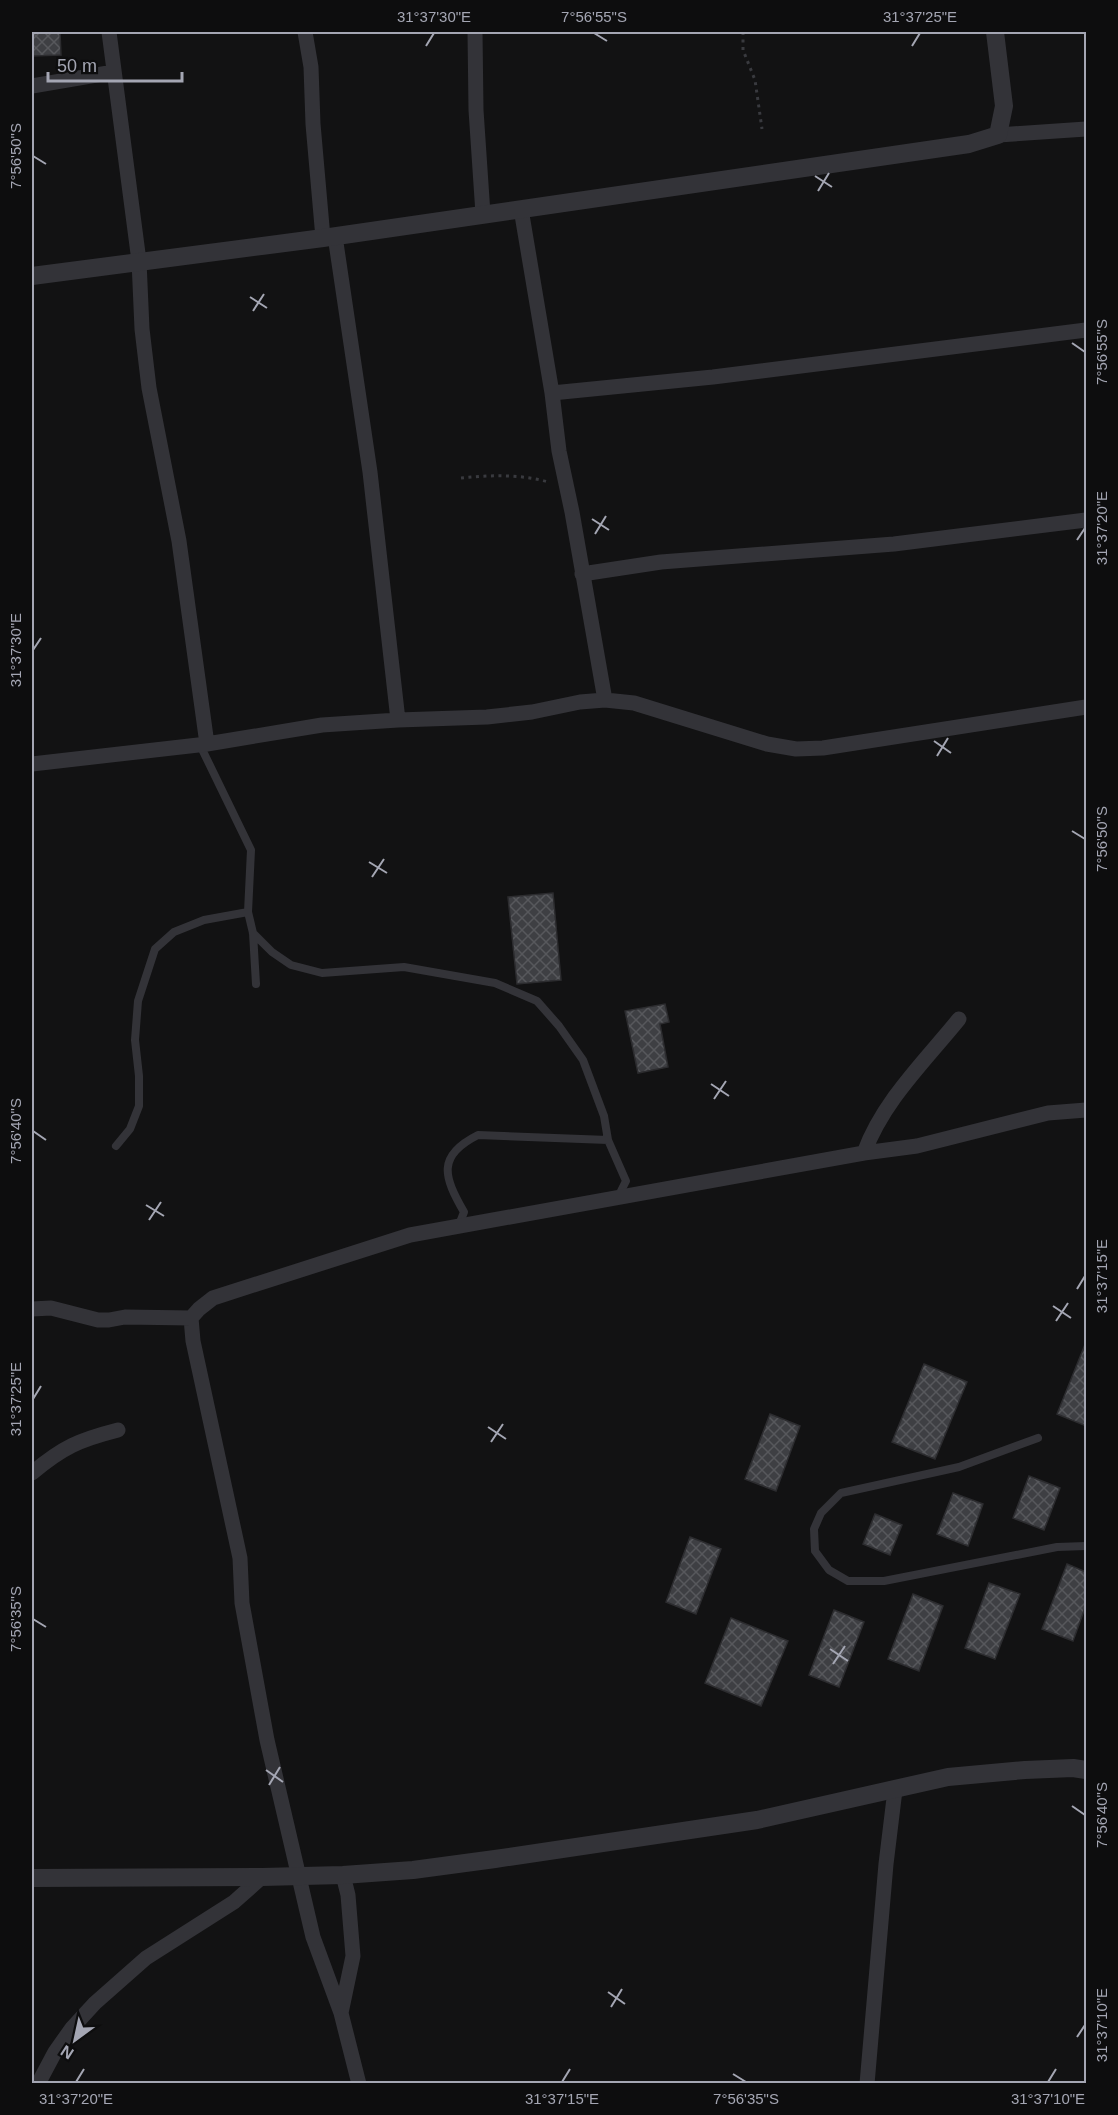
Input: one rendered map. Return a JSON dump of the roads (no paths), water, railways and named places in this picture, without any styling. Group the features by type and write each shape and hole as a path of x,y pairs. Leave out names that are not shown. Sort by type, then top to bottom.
{"street":[{"path":"108,32 140,261 142,329 149,388 179,541 203,745"},
{"path":"305,32 311,67 313,124 329,237 370,472 398,720"},
{"path":"475,32 476,110 483,214"},
{"path":"995,32 1004,106 998,135"},
{"path":"32,86 114,72"},
{"path":"32,276 329,237 969,144 998,135 1086,129"},
{"path":"521,209 552,393 559,451 605,700"},
{"path":"552,393 713,377 1086,330"},
{"path":"582,574 661,562 894,544 1086,520"},
{"path":"32,764 203,745 322,725 487,717 605,700 634,704 766,744 796,749 824,748 1086,707"},
{"path":"864,1153 872,1132 886,1108 959,1019"},
{"path":"32,1309 51,1308 98,1320 125,1317 191,1318 205,1303 242,1288 410,1235 864,1153 917,1146 1048,1113 1086,1110"},
{"path":"191,1318 193,1341 240,1558 242,1603 267,1740 298,1875 322,1964 341,2013 359,2084"},
{"path":"32,1473 66,1447 86,1438 118,1430"},
{"path":"36,1875 262,1877 413,1870 746,1821 948,1777 1024,1770 1072,1768 1086,1770"},
{"path":"867,2084 895,1790"},
{"path":"341,2013 353,1956 344,1875"},
{"path":"38,2084 55,2052 72,2028 95,2003 146,1958 234,1902 262,1877"}],"lane":[{"path":"203,745 251,850 248,912 253,933 256,984"},
{"path":"116,1146 130,1129 139,1107 139,1076 135,1040 138,1001 155,950 174,932 204,920 248,912"},
{"path":"253,933 272,952 291,965 322,973 404,967 495,983 537,1001 559,1026 583,1060 604,1116 608,1140 626,1181 618,1197"},
{"path":"459,1225 464,1212 449,1186 448,1171 451,1155 461,1143 478,1135 608,1140"},
{"path":"1038,1438 959,1467 841,1493 821,1513 814,1529 815,1551 829,1570 848,1581 884,1581 1057,1547 1086,1546"}]}
